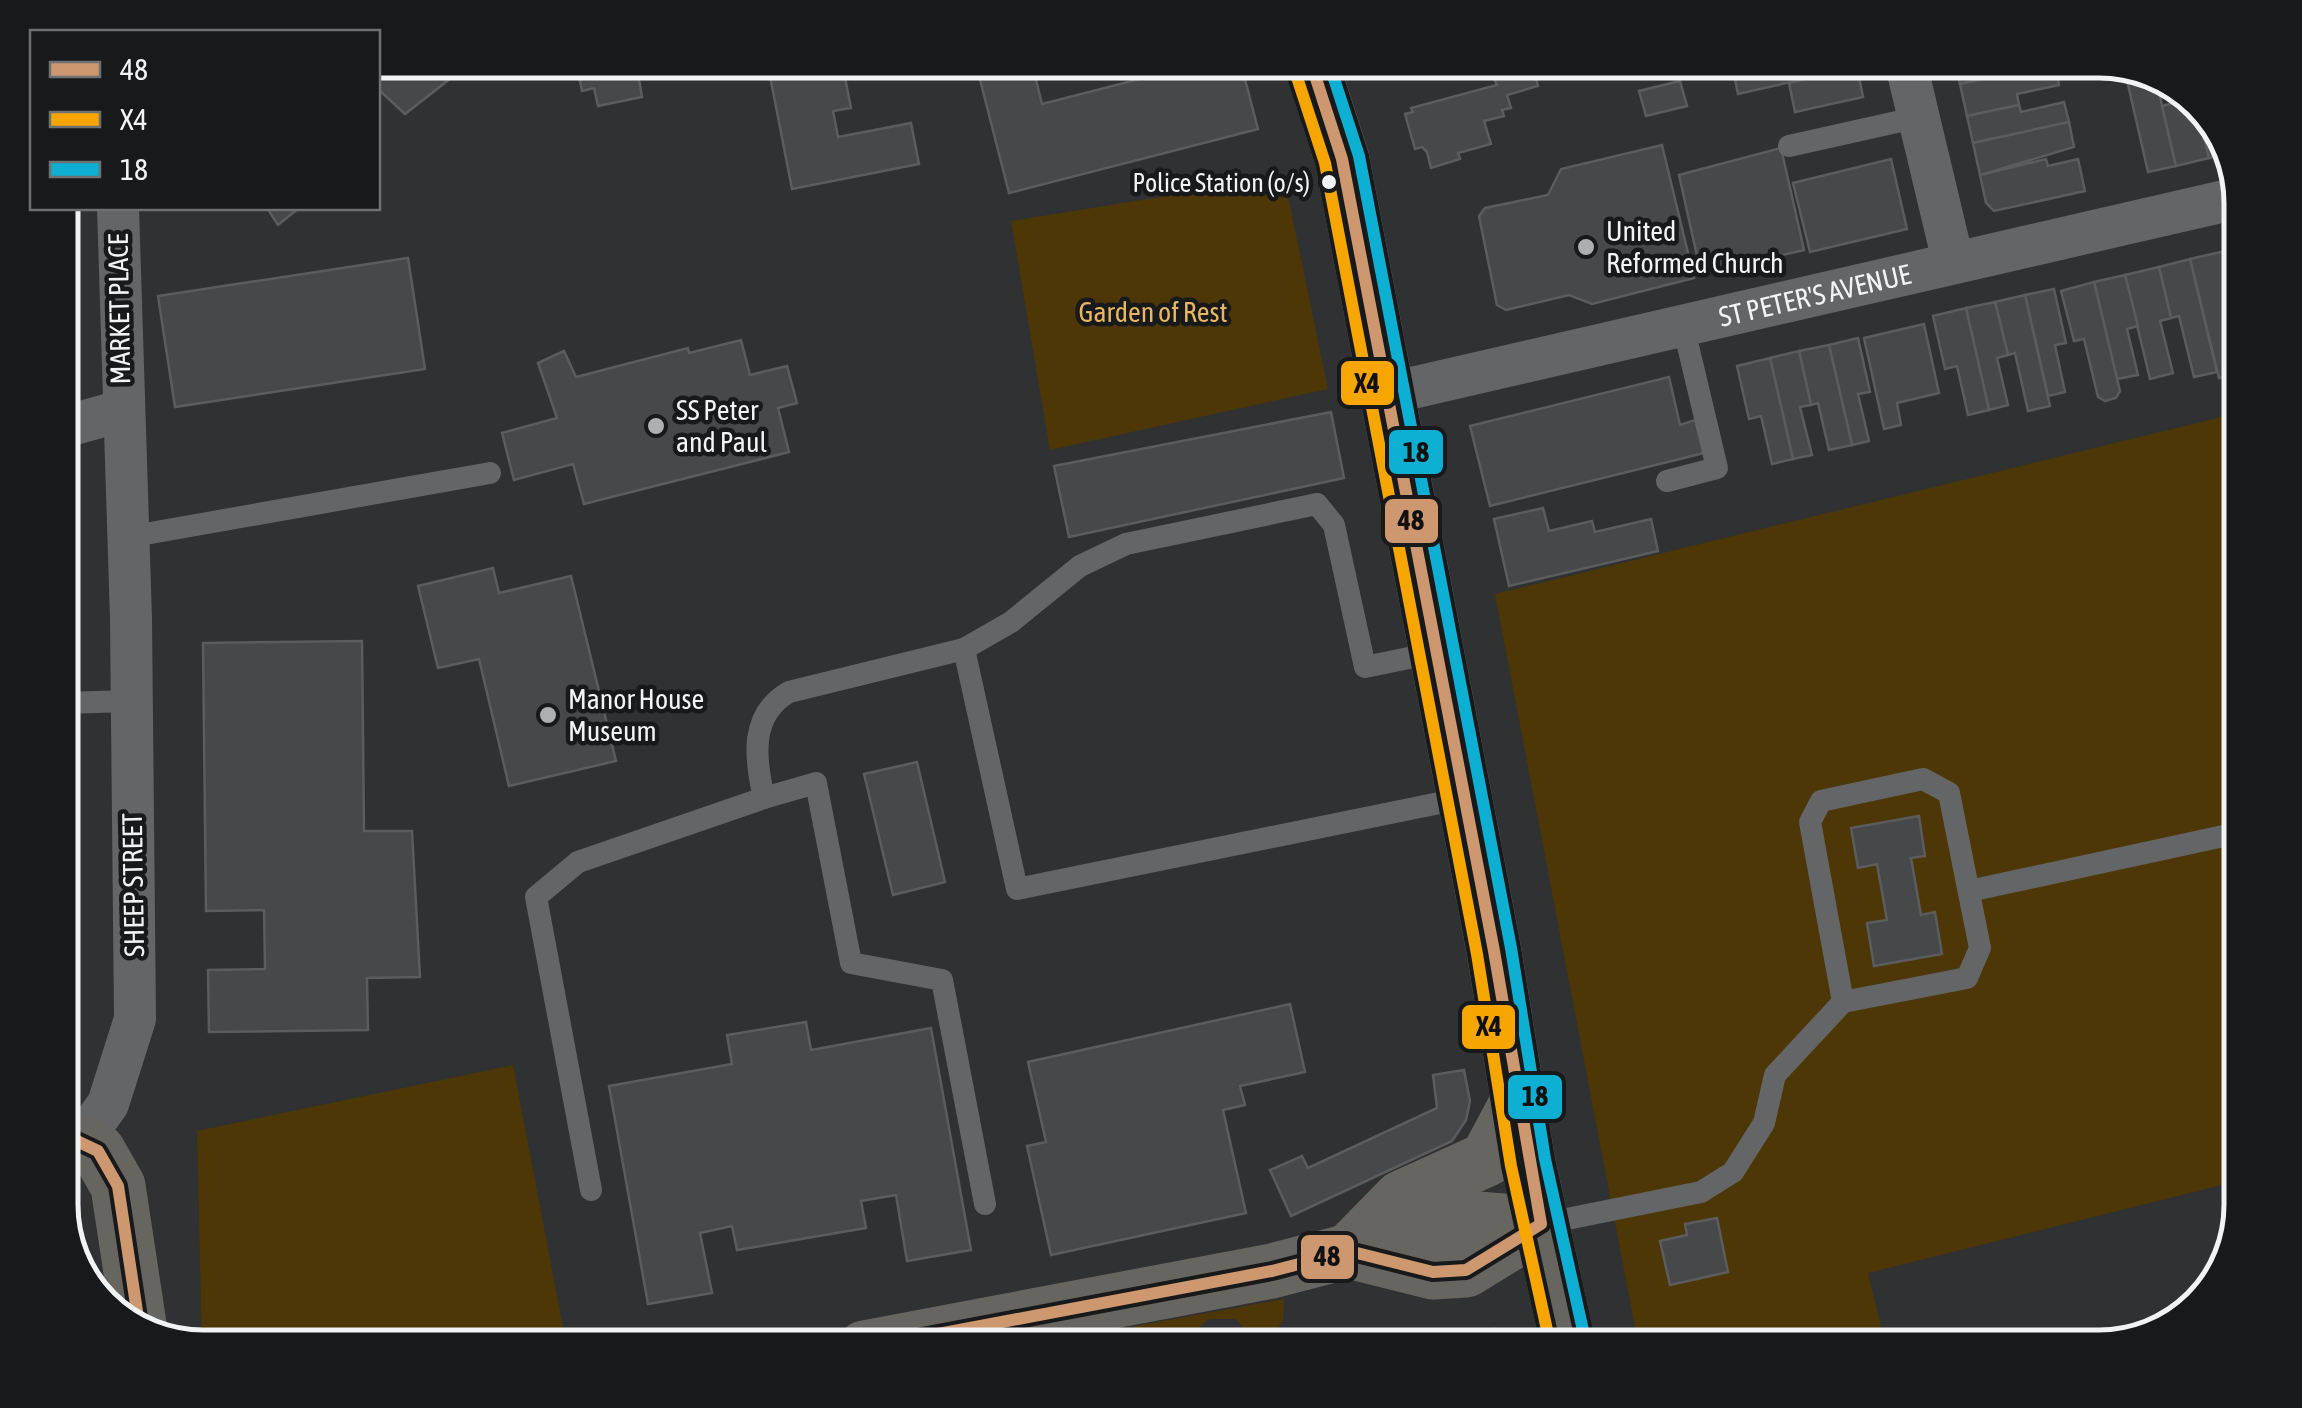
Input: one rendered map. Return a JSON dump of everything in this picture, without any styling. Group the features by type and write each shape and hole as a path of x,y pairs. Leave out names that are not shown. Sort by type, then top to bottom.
{"main road":[{"path":"1315,77 1342,159 1518,1103 1564,1330"},
{"path":"1360,1239 1401,1198 1487,1159 1518,1103"},
{"name":"SHEEP STREET","path":"78,1142 108,1164 118,1186 137,1312"},
{"path":"1039,1330 1272,1271 1360,1239 1441,1216 1541,1224"},
{"path":"1360,1239 1434,1272 1466,1270 1541,1224"},
{"path":"1466,1270 1517,1298 1534,1317 1555,1330"}],"street":[{"path":"1909,77 1953,260"},
{"name":"ST PETER'S AVENUE","path":"1386,394 2224,200"},
{"name":"MARKET PLACE","path":"118,210 121,411"},
{"path":"78,423 121,411"},
{"name":"SHEEP STREET","path":"78,1131 108,1104 135,1019 128,537 121,411"}],"lane":[{"path":"1790,146 1918,117"},
{"path":"1667,480 1717,468 1683,326"},
{"path":"128,537 490,473"},
{"path":"764,798 756,763 758,732 774,700 789,692 964,648 1010,622 1080,566 1126,544 1317,504 1334,525 1365,667 1434,653"},
{"path":"964,648 1017,889 1464,798"},
{"path":"78,702 131,701"},
{"path":"1541,1224 1701,1192 1732,1172 1764,1123 1775,1075 1842,1002 1968,978 1980,948 1949,793 1923,779 1821,801 1810,822 1842,1002"},
{"path":"592,1190 536,897 578,862 816,783 851,963 942,980 985,1204"},
{"path":"1969,891 2224,836"}],"green space":[{"name":"Garden of Rest","path":"1284,177 1328,389 1050,450 1011,221"},
{"path":"2224,416 2224,1184 1868,1273 1882,1330 1636,1330 1495,594"},
{"path":"513,1065 564,1330 202,1330 197,1131"},
{"path":"1284,1299 1283,1321 1277,1330 1240,1330 1243,1326 1235,1319 1209,1319 1196,1330 1134,1330 1135,1326"}],"building":[{"path":"380,77 452,77 405,114 380,91"},
{"path":"579,77 648,77 639,79 642,97 598,106 594,88 582,91"},
{"path":"770,77 845,77 851,108 833,111 838,137 911,123 919,164 792,189"},
{"path":"979,77 1035,77 1042,104 1148,77 1244,77 1258,129 1009,193"},
{"path":"1536,77 1538,86 1507,95 1511,108 1502,110 1504,116 1484,121 1491,144 1458,153 1460,159 1431,168 1427,152 1422,147 1415,149 1405,114 1413,112 1411,108 1497,85 1494,78"},
{"path":"1735,77 1813,77 1738,94"},
{"path":"1814,77 1859,77 1863,97 1795,112 1789,83"},
{"path":"1959,77 1993,77 1960,84"},
{"path":"1993,77 2057,77 2059,85 2017,94 2019,105 1967,116 1960,84"},
{"path":"1680,81 1687,106 1646,116 1639,91"},
{"path":"2127,81 2159,93 2176,166 2148,172"},
{"path":"2064,102 2069,122 1973,143 1967,116 2019,105 2021,112"},
{"path":"2175,103 2188,114 2204,134 2209,158 2176,166 2162,106"},
{"path":"2069,122 2074,147 1980,175 1973,143"},
{"path":"2204,134 2216,157 2209,158"},
{"name":"United Reformed Church","path":"1662,145 1694,278 1592,304 1569,295 1506,310 1497,305 1479,216 1485,208 1548,195 1561,169"},
{"path":"1781,148 1804,250 1701,274 1679,175"},
{"path":"1891,159 1907,229 1810,252 1793,183"},
{"path":"2046,159 2048,166 2078,159 2085,191 1994,211 1986,203 1980,175"},
{"path":"268,210 297,210 278,225"},
{"path":"2224,251 2224,377 2219,378 2190,259"},
{"path":"408,258 425,369 175,407 158,296"},
{"path":"2190,259 2217,372 2194,377 2179,316 2171,318 2159,267"},
{"path":"2159,267 2171,318 2160,321 2173,373 2150,379 2125,275"},
{"path":"2125,275 2138,326 2127,329 2138,375 2117,379 2094,282"},
{"path":"2094,282 2120,391 2116,398 2105,401 2098,397 2084,339 2074,341 2061,291"},
{"path":"2054,289 2066,343 2055,345 2065,392 2048,396 2025,295"},
{"path":"2025,295 2050,406 2028,411 2015,353 2008,355 1995,302"},
{"path":"1995,302 2008,355 1997,358 2008,405 1989,410 1966,308"},
{"path":"1966,308 1989,410 1968,415 1957,366 1945,369 1933,316"},
{"path":"1924,324 1939,393 1897,403 1901,425 1884,429 1864,338"},
{"path":"1858,338 1870,392 1858,394 1869,441 1852,445 1829,345"},
{"name":"SS Peter and Paul","path":"741,340 750,375 787,366 797,403 778,408 789,452 584,504 573,464 514,480 502,433 557,418 538,363 564,351 576,377 688,348 689,353"},
{"path":"1829,345 1852,445 1829,450 1818,403 1811,405 1799,351"},
{"path":"1799,351 1811,405 1800,407 1812,455 1793,459 1770,358"},
{"path":"1770,358 1793,459 1772,464 1761,416 1749,419 1737,366"},
{"path":"1669,377 1680,425 1695,420 1704,453 1490,506 1470,426"},
{"path":"1331,412 1344,478 1069,537 1054,466"},
{"path":"1543,508 1549,531 1592,521 1595,532 1651,519 1658,551 1509,586 1494,519"},
{"name":"Manor House Museum","path":"493,568 499,593 571,576 616,761 509,786 479,659 438,668 418,586"},
{"path":"362,641 364,831 412,831 420,977 367,978 368,1030 209,1032 208,970 265,969 264,910 206,911 203,643"},
{"path":"917,762 945,882 893,895 864,774"},
{"path":"1919,816 1925,856 1911,858 1921,915 1935,912 1942,954 1874,966 1867,923 1887,920 1877,864 1858,868 1851,828"},
{"path":"1290,1004 1305,1072 1240,1086 1245,1105 1223,1110 1246,1213 1051,1255 1027,1146 1046,1142 1028,1062"},
{"path":"806,1022 811,1050 931,1028 971,1250 907,1261 896,1195 861,1201 866,1228 737,1250 732,1226 700,1233 712,1293 648,1304 609,1086 732,1064 727,1035"},
{"path":"1464,1070 1470,1101 1466,1120 1452,1141 1291,1216 1270,1170 1302,1156 1308,1168 1437,1108 1433,1075"},
{"path":"1717,1218 1728,1272 1670,1285 1660,1241 1687,1235 1685,1224"}],"transit line":[{"name":"X4","path":"1297,77 1325,163 1477,954 1511,1166 1547,1330"},
{"name":"48","path":"959,1330 1272,1271 1349,1251 1433,1272 1466,1270 1541,1224 1494,951 1342,159 1315,77"},
{"name":"18","path":"1333,77 1359,156 1511,948 1545,1159 1583,1330"},
{"name":"48","path":"78,1142 98,1151 118,1186 137,1312"}],"place":[{"name":"Police Station (o/s)","path":"1329,182"},
{"name":"United Reformed Church","path":"1586,247"},
{"name":"SS Peter and Paul","path":"656,426"},
{"name":"Manor House Museum","path":"548,715"}]}
